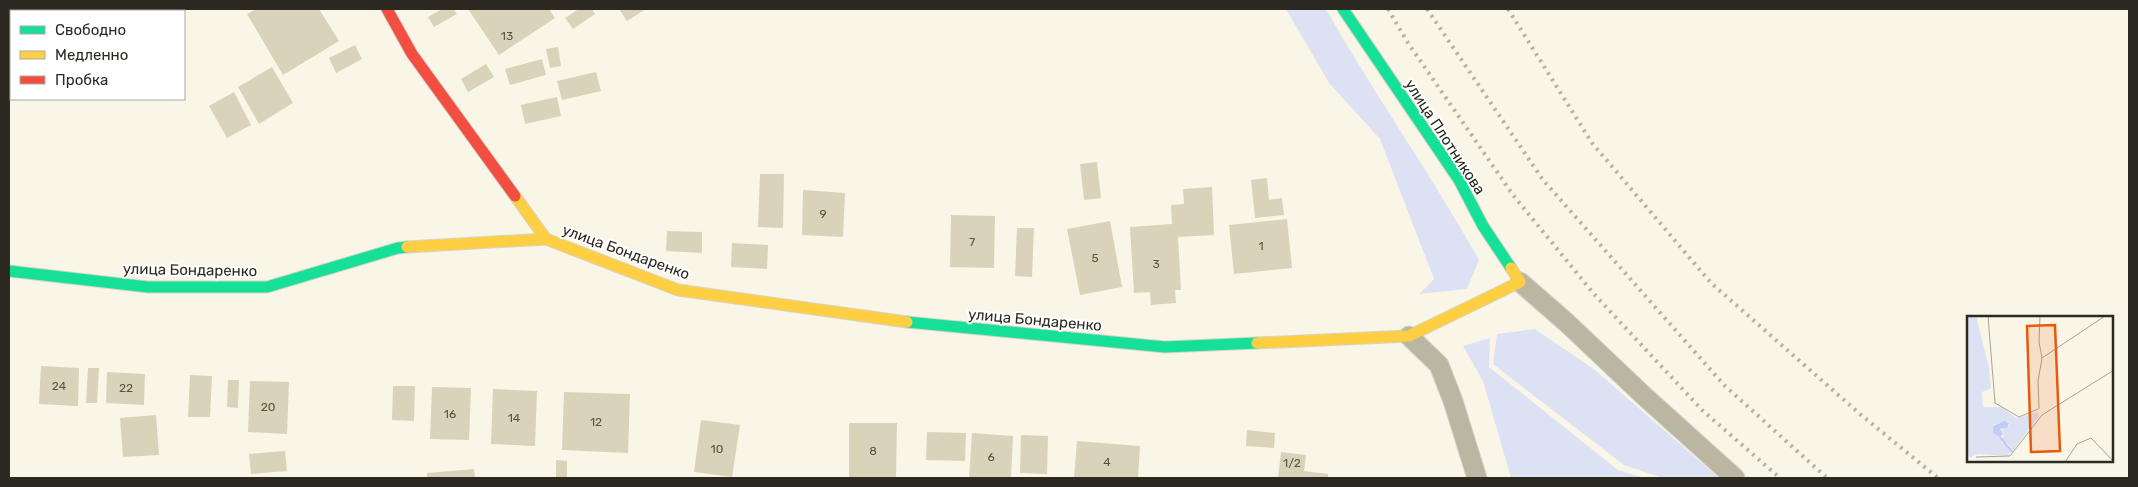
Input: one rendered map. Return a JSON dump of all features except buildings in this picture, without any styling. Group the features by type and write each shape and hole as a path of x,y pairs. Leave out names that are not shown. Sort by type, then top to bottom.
{"street":[{"name":"улица Бондаренко","path":"388,9 412,54 546,239"},
{"name":"улица Плотникова","path":"1343,9 1459,180 1483,226 1520,282"},
{"name":"улица Бондаренко","path":"9,271 148,288 267,287 398,248 546,239 678,290 928,325 1165,347 1408,336 1520,282"}],"lane":[{"path":"1520,282 1567,322 1643,395 1735,478"},
{"path":"1408,336 1439,365 1453,400 1477,478"}],"shaded area":[{"path":"1286,9 1326,9 1363,72 1442,196 1479,260 1467,289 1419,294 1434,279 1380,139 1329,83"},
{"path":"1535,329 1595,370 1719,478 1663,478 1624,465 1493,364 1497,334"},
{"path":"1490,338 1489,367 1618,470 1644,478 1511,478 1483,381 1463,346"}],"railway":[{"path":"1388,9 1408,43 1513,195 1594,294 1702,410 1780,478"},
{"path":"1427,9 1543,180 1724,385 1827,478"},
{"path":"1508,9 1592,143 1711,283 1860,414 1938,478"}],"traffic: fast":[{"path":"1343,9 1459,180 1483,226 1511,268"},
{"path":"9,271 148,287 267,287 398,248 407,247"},
{"path":"907,322 1165,347 1257,343"}],"traffic: slow":[{"path":"515,196 546,239 678,290 907,322"},
{"path":"407,247 546,239"},
{"path":"1257,343 1409,336 1520,282 1511,268"}],"traffic: jam":[{"path":"387,9 412,54 515,196"}]}
